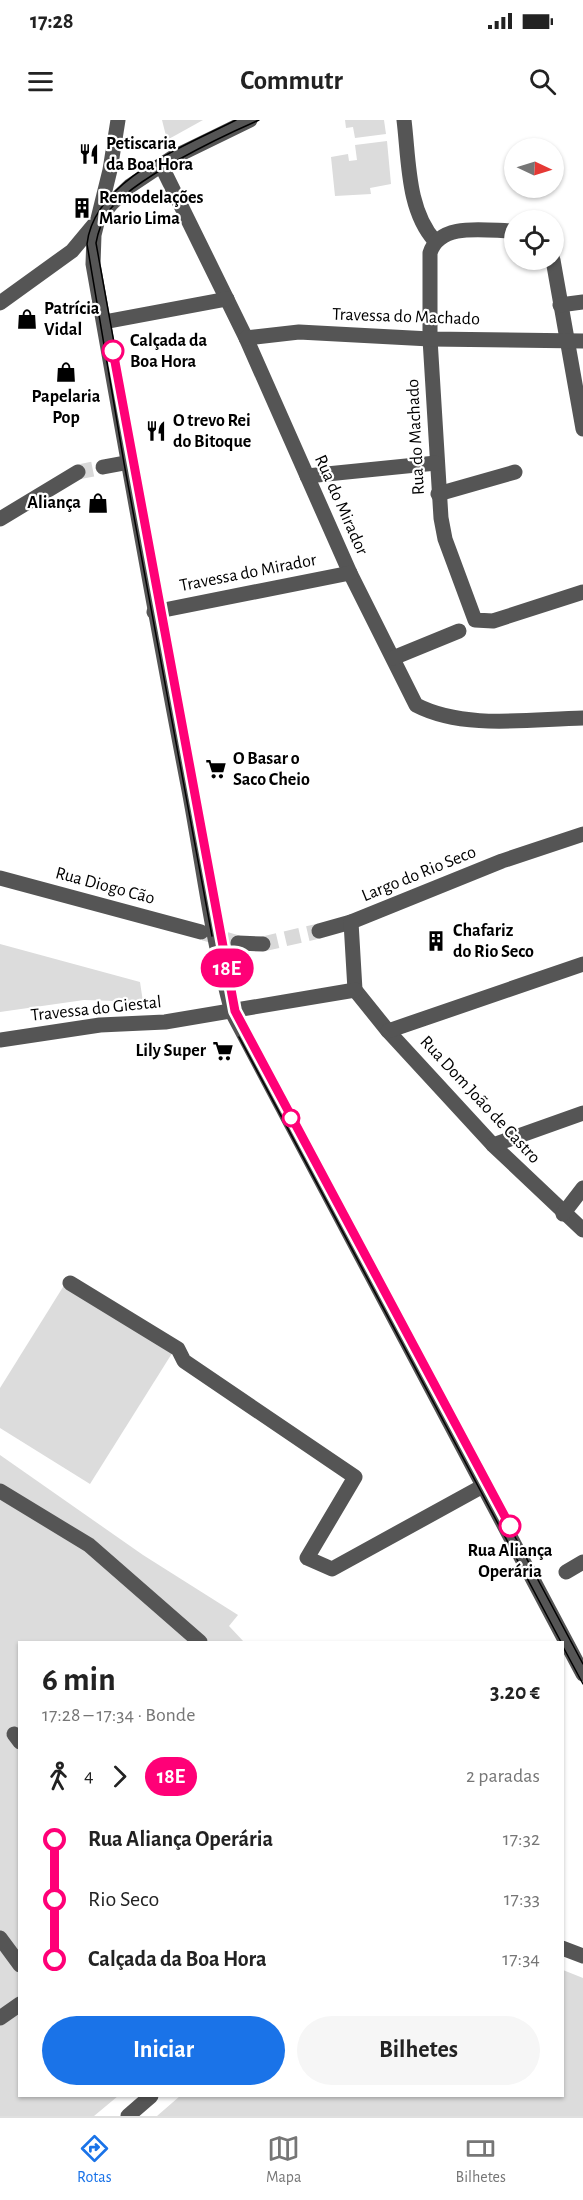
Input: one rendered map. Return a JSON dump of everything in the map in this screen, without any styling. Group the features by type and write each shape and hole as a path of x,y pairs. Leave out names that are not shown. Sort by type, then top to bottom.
{"street":[{"path":"0,303 72,250 119,195 161,165 250,120"},
{"path":"404,120 416,209 422,225 435,241 450,232 504,231"},
{"path":"114,121 93,253 154,612 207,884 218,958 232,1012 583,1674"},
{"name":"Rua do Mirador","path":"161,165 246,338 350,573 416,705 435,715 491,720 583,718"},
{"name":"Rua do Machado","path":"435,241 429,261 430,339 438,495 445,539 472,617 481,622 493,621 583,592"},
{"path":"555,270 565,339 583,429"},
{"path":"104,322 227,298"},
{"path":"560,305 583,302"},
{"name":"Travessa do Machado","path":"246,338 299,332 430,339 583,341"},
{"path":"103,467 130,462"},
{"path":"307,476 436,463"},
{"path":"0,519 78,472"},
{"path":"438,495 515,472"},
{"name":"Travessa do Mirador","path":"154,612 350,573"},
{"path":"393,658 459,632"},
{"name":"Largo do Rio Seco","path":"319,931 351,922 502,861 583,834"},
{"name":"Rua Diogo Cão","path":"0,878 201,932"},
{"name":"Largo do Rio Seco","path":"351,922 355,990"},
{"path":"238,943 263,944"},
{"path":"388,1031 583,964"},
{"path":"232,1012 355,990"},
{"name":"Rua Dom João de Castro","path":"355,990 388,1031 493,1145 563,1214 583,1230"},
{"name":"Travessa do Giestal","path":"0,1040 100,1025 165,1022 232,1012"},
{"path":"493,1145 583,1113"},
{"path":"563,1214 583,1188"},
{"path":"70,1283 178,1349 184,1360 355,1477 307,1558 332,1569 483,1486"},
{"path":"0,1491 89,1545 199,1641"},
{"path":"566,1572 583,1562"},
{"path":"0,1938 18,1960"},
{"path":"564,1949 583,1956"},
{"path":"0,2018 18,2005"},
{"path":"128,2116 150,2097"}],"shaded area":[{"path":"162,120 203,120 167,140"},
{"path":"345,120 384,120 386,134 355,138 353,127 346,128"},
{"path":"387,141 391,184 370,188 371,194 335,196 331,157 348,154 349,161 357,160 355,145"},
{"path":"0,944 140,982 143,1002 84,1000 0,1012"},
{"path":"68,1279 176,1347 90,1484 0,1428 0,1388"},
{"path":"0,1455 143,1555 238,1615 229,1626 243,1641 18,1641 18,2097 117,2097 94,2116 0,2116"},
{"path":"564,1970 583,1978 583,2116 157,2116 179,2097 564,2097"}],"tunnel":[{"path":"78,472 103,467"},
{"path":"263,944 319,931"},
{"path":"204,933 238,943"}],"tram line":[{"path":"212,936 124,463 87,244 93,221 106,201 124,183 168,154 236,120"},
{"path":"259,120 178,160 136,186 108,212 100,227 96,243 235,1011 583,1664"},
{"name":"18E","path":"113,351 235,1011 510,1526"},
{"path":"239,1037 560,1641"},
{"path":"564,1649 583,1684"}],"place":[{"name":"Petiscaria da Boa Hora","path":"89,154"},
{"name":"Remodelações Mario Lima","path":"82,208"},
{"name":"Patrícia Vidal","path":"27,319"},
{"name":"Calçada da Boa Hora","path":"113,351"},
{"name":"Papelaria Pop","path":"66,372"},
{"name":"O trevo Rei do Bitoque","path":"156,431"},
{"name":"Aliança","path":"98,503"},
{"name":"O Basar o Saco Cheio","path":"216,769"},
{"name":"Chafariz do Rio Seco","path":"436,941"},
{"name":"Lily Super","path":"223,1051"},
{"name":"Rua Aliança Operária","path":"510,1526"}]}
